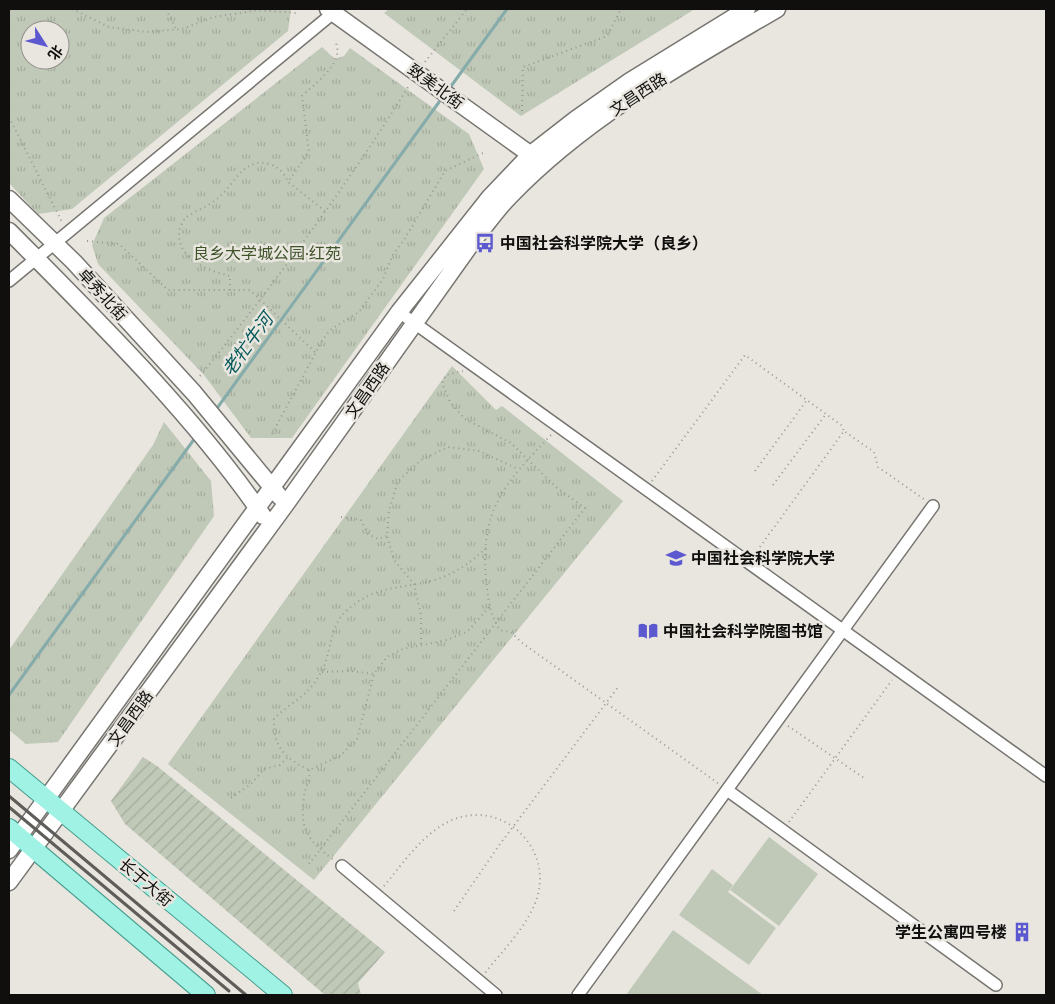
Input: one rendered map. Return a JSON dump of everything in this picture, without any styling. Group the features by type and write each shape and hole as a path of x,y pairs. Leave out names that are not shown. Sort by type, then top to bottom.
{"main road":[{"name":"文昌西路","path":"12,838 46,799 273,489 399,312 470,221 538,159 576,119 630,81 747,9"},
{"name":"文昌西路","path":"9,882 286,504 476,237 538,159 683,64 777,9"},
{"name":"致美北街","path":"333,10 538,159"},
{"name":"卓秀北街","path":"9,199 55,243 194,393 286,504"},
{"name":"卓秀北街","path":"9,231 94,317 180,412 221,460 270,525"},
{"name":"长于大街","path":"9,768 283,995"},
{"path":"12,838 34,848 206,995"}],"street":[{"path":"9,282 333,10"},
{"path":"399,312 470,361 1046,776"},
{"path":"578,995 933,506"},
{"path":"727,790 996,985"},
{"path":"342,866 496,995"}],"path":[{"path":"72,9 109,27 147,32 176,30 214,17 258,10 296,13"},
{"path":"166,9 176,30"},
{"path":"200,376 260,301 467,9"},
{"path":"522,111 524,68 607,36 621,9"},
{"path":"288,182 309,152 302,96 332,69 338,48 336,43"},
{"path":"9,117 68,232"},
{"path":"272,434 330,330 359,312 383,279 393,254 404,240 445,171 483,153"},
{"path":"230,290 230,276 204,269 183,250 179,233 184,218 218,199 249,165 261,162 274,165 284,173 288,182 325,211"},
{"path":"86,241 119,244 168,290 250,290 316,354"},
{"path":"646,488 745,355 841,425 844,431 874,452 878,467 933,506"},
{"path":"309,864 585,508 556,486 511,443 465,419 450,402 442,383 446,375 463,371 470,361"},
{"path":"755,471 807,400"},
{"path":"773,485 826,414"},
{"path":"560,426 518,469 501,493 492,513 486,538 486,548 489,607 496,623 500,630 512,632 606,704 727,790"},
{"path":"749,562 844,431"},
{"path":"421,644 421,615 414,584 394,560 387,536 389,510 398,480 421,460 448,447 479,451 518,469"},
{"path":"341,517 361,520 368,534 378,539 387,536"},
{"path":"486,548 472,562 458,570 438,579 387,588 345,612 336,625 322,672 311,689 274,719 273,736 292,762 309,770 340,756 357,739 374,674 388,657 403,649 446,640 468,631 489,607"},
{"path":"322,672 351,670 374,674"},
{"path":"782,830 899,670"},
{"path":"454,911 619,686"},
{"path":"779,720 864,778"},
{"path":"232,798 251,784 264,769 280,765 288,758"},
{"path":"309,770 310,778 304,795 303,824 313,845 342,866"},
{"path":"376,895 433,832 452,821 467,815 482,814 500,819 514,827 533,847 536,855 540,880 537,898 529,917 478,981"}],"green space":[{"path":"9,9 291,9 288,31 72,209 38,214 9,183"},
{"path":"389,9 695,9 521,116 384,13"},
{"name":"良乡大学城公园·红苑","path":"322,47 335,59 344,56 350,48 469,134 484,169 292,438 251,438 204,375 98,264 92,245 104,218"},
{"path":"452,366 496,410 502,406 623,501 314,880 168,764"},
{"path":"164,422 211,481 214,516 58,742 26,744 9,730 9,650 153,445"},
{"path":"143,757 157,766 385,952 358,983 361,995 325,995 125,824 111,801"},
{"path":"769,837 818,874 779,926 730,890"},
{"path":"712,869 733,885 728,892 776,928 749,965 679,915"},
{"path":"673,930 763,995 626,995"}],"waterway":[{"name":"老牤牛河","path":"449,89 507,9"},
{"name":"老牤牛河","path":"215,411 442,98"},
{"name":"老牤牛河","path":"9,695 195,438"}],"railway":[{"path":"9,796 246,995"},
{"path":"9,807 229,991"}],"place":[{"name":"中国社会科学院大学（良乡）","path":"485,243"},
{"name":"中国社会科学院大学","path":"676,558"},
{"name":"中国社会科学院图书馆","path":"648,631"},
{"name":"学生公寓四号楼","path":"1022,932"}]}
